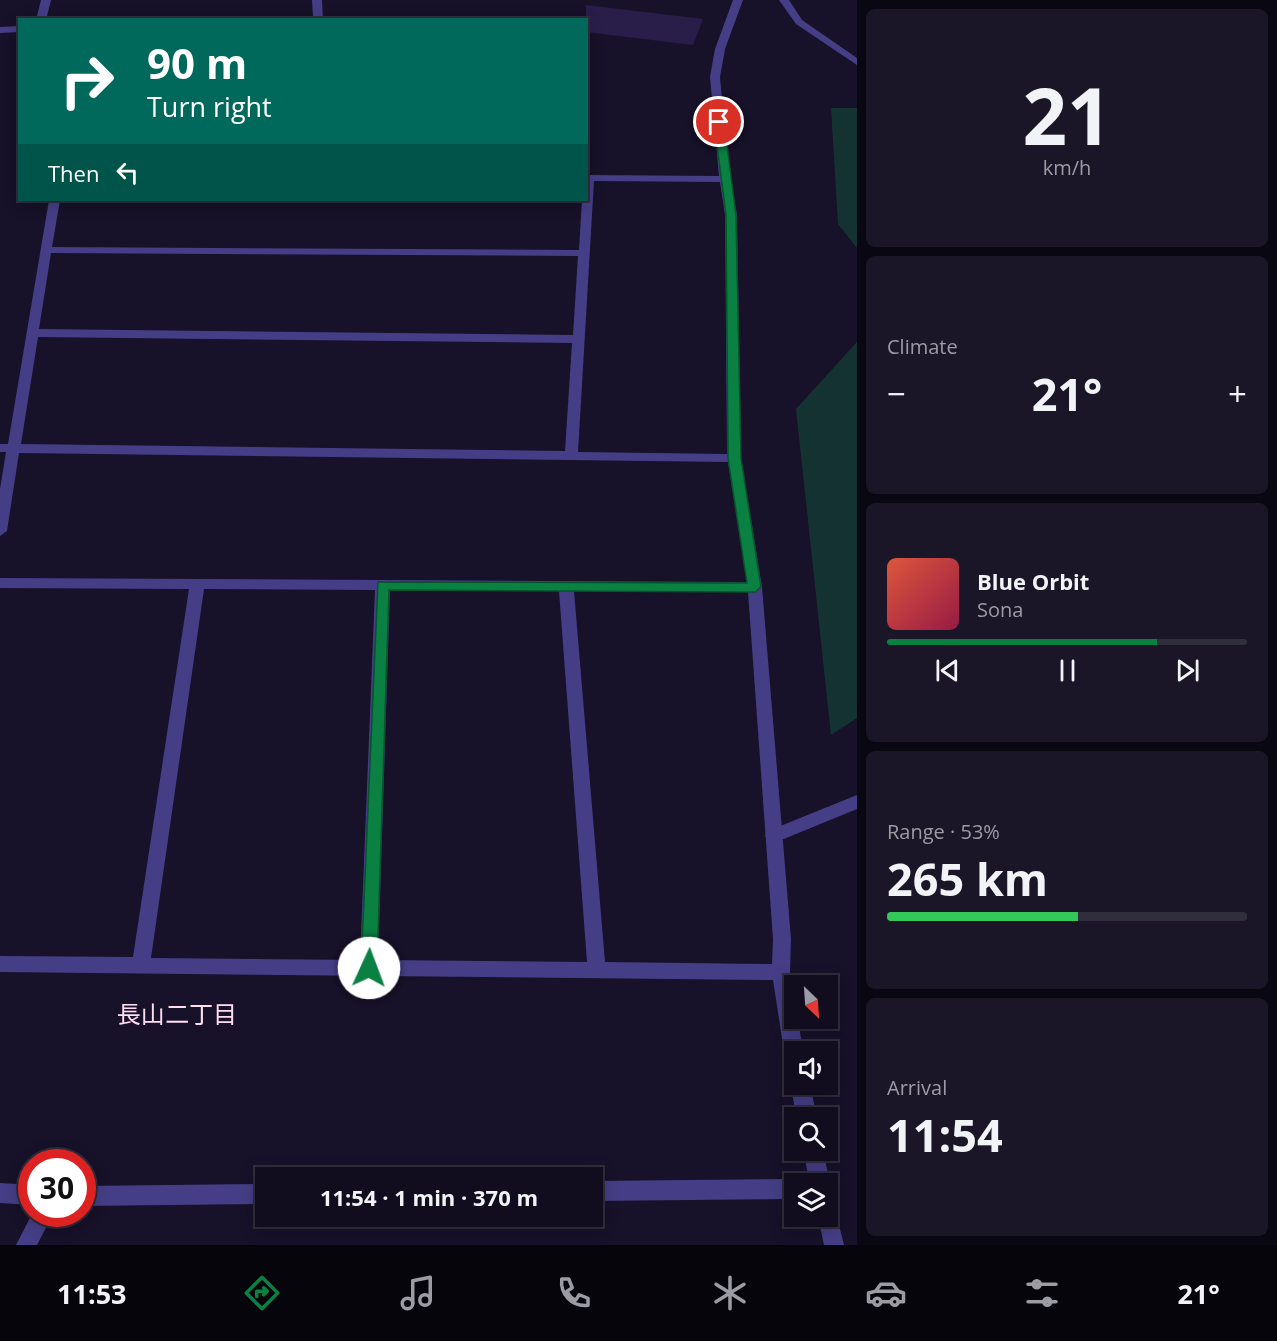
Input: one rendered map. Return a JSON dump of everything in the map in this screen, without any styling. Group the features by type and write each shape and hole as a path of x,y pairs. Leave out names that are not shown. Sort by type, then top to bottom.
{"street":[{"path":"42,18 46,0"},
{"path":"316,0 318,18"},
{"path":"738,0 720,49 715,77 725,179 731,215 735,458 755,587 783,939 781,972 792,1041"},
{"path":"783,0 799,22 857,62"},
{"path":"0,30 18,29"},
{"path":"588,178 725,179"},
{"path":"0,531 6,448 32,333 54,201"},
{"path":"571,457 587,201"},
{"path":"46,250 584,253"},
{"path":"32,333 579,339"},
{"path":"6,448 735,458"},
{"path":"0,583 755,587"},
{"path":"141,965 197,585"},
{"path":"369,968 383,585"},
{"path":"566,586 597,970"},
{"path":"774,836 857,802"},
{"path":"0,964 781,972"},
{"path":"603,1191 784,1189"},
{"path":"0,1193 18,1194"},
{"path":"96,1196 255,1194"},
{"path":"26,1245 36,1227"},
{"path":"830,1227 834,1245"}],"green space":[{"path":"831,108 857,108 857,248 838,224"},
{"path":"857,342 857,718 831,735 796,409"}],"building":[{"path":"586,5 703,19 693,45 588,32 588,18 586,18"}],"district":[{"name":"長山二丁目","path":"177,1015"}],"route":[{"path":"369,968 383,585 755,587 735,458 732,403 731,215 723,168 719,122"}]}
